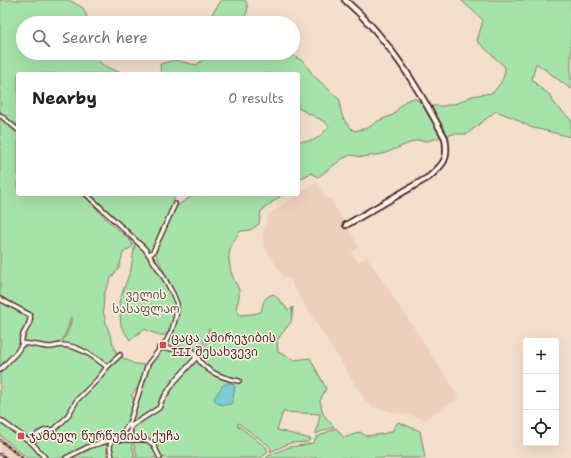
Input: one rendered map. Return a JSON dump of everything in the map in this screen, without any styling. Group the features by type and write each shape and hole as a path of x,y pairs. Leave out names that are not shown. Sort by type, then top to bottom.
{"street":[{"path":"345,0 377,31 401,63 445,138 447,150 446,160 441,167 429,177 346,225"},
{"path":"0,115 16,128"},
{"path":"88,196 134,238 149,255 173,294 177,304 176,316 172,330 167,340 159,348 148,364 129,424 124,432 113,440 110,448 112,458"},
{"path":"149,255 154,252 175,204"},
{"path":"0,299 30,315 30,321 21,337 22,344"},
{"path":"0,370 17,352 22,344 28,342 50,347 60,345 81,350 107,367"},
{"path":"159,348 192,350"},
{"path":"192,350 201,363 216,375 221,378 239,382"},
{"path":"132,440 130,432 131,426 159,408 162,400 175,381 194,359 195,356 192,350"},
{"path":"32,443 38,434 46,430 54,430 68,418 77,400 120,355"},
{"path":"0,420 32,443 45,458"},
{"path":"66,458 90,446 113,440 150,441 160,458"}],"shaded area":[{"path":"316,182 325,196 331,200 359,247 351,253 358,262 367,257 458,395 456,400 425,419 373,407 365,400 292,285 292,280 283,276 264,246 262,236 268,215 296,196 300,196 300,193"},
{"path":"0,435 27,458 3,458 0,456"}],"green space":[{"path":"0,0 69,0 83,8 87,16 16,16 16,60 98,60 103,65 119,72 16,72 16,126 0,113"},
{"path":"222,0 245,0 248,7 245,16 209,16"},
{"path":"461,0 571,0 571,89 536,63 532,79 539,87 550,95 554,103 571,120 571,137 530,127 514,118 496,111 467,134 453,134 427,141 417,140 383,154 362,157 350,155 342,159 318,177 311,173 300,179 300,141 315,139 329,127 325,122 300,109 300,72 161,72 160,64 174,60 196,65 203,60 300,60 304,62 313,75 340,100 343,117 354,131 368,128 378,121 393,115 405,101 414,98 426,106 443,106 458,103 472,96 492,93 503,78 505,67 477,41 483,20"},
{"path":"0,117 16,130 16,196 85,196 106,219 131,241 133,246 123,253 119,268 111,278 104,294 103,310 117,355 107,365 94,356 62,343 69,329 71,316 64,337 60,342 50,345 39,345 23,341 22,340 32,318 0,298"},
{"name":"ველის სასაფლაო","path":"92,196 176,196 172,203 174,205 153,248 148,255 175,301 174,319 168,335 159,335 144,329 130,340 121,326 119,302 131,269 135,243 129,234 131,232"},
{"path":"192,196 280,196 261,211 259,224 250,230 241,231 233,242 229,254 229,260 231,273 239,293 236,309 240,315 261,312 265,299 274,294 289,311 293,307 291,322 277,340 278,352 295,360 310,358 326,388 320,401 323,414 334,427 316,434 320,414 283,412 277,430 311,439 307,442 290,443 270,452 271,448 267,444 238,423 237,425 267,448 267,453 261,458 162,458 157,448 149,438 135,438 132,434 133,427 162,408 166,395 170,389 195,360 194,351 202,349 206,344 210,330 209,329 201,348 191,349 163,347 171,335 178,304 156,255 160,239 177,206"},
{"path":"0,300 28,316 30,320 20,337 20,345 16,352 0,368"},
{"path":"27,344 42,348 52,349 61,347 80,350 105,368 75,401 67,416 52,429 41,430 32,441 0,418 0,372 19,352 23,345"},
{"path":"159,350 190,351 194,354 194,359 189,363 159,406 133,424 131,423 150,362"},
{"path":"121,357 135,364 145,365 146,369 142,381 131,395 135,402 124,429 113,438 98,446 61,458 46,458 33,443 35,440 42,434 54,431 76,402 105,369"},
{"path":"0,421 32,446 43,458 27,458 0,435"},
{"path":"398,422 420,431 425,458 266,458 289,447 313,443 317,437 336,428 344,438 360,432 366,436 383,434 392,431"},
{"path":"131,441 135,458 121,458 120,456 110,457 109,450 111,442"},
{"path":"133,441 144,441 150,443 159,458 136,458 137,456"},
{"path":"107,443 107,458 69,458 84,449"}],"water":[{"path":"232,383 235,386 231,404 218,404 214,398 223,385"}],"railway":[{"path":"0,440 22,458"},
{"path":"0,454 6,458"}],"place":[{"name":"ცაცა ამირეჯიბის III შესახვევი","path":"163,345"},
{"name":"ჯამბულ წურწუმიას ქუჩა","path":"21,436"}]}
